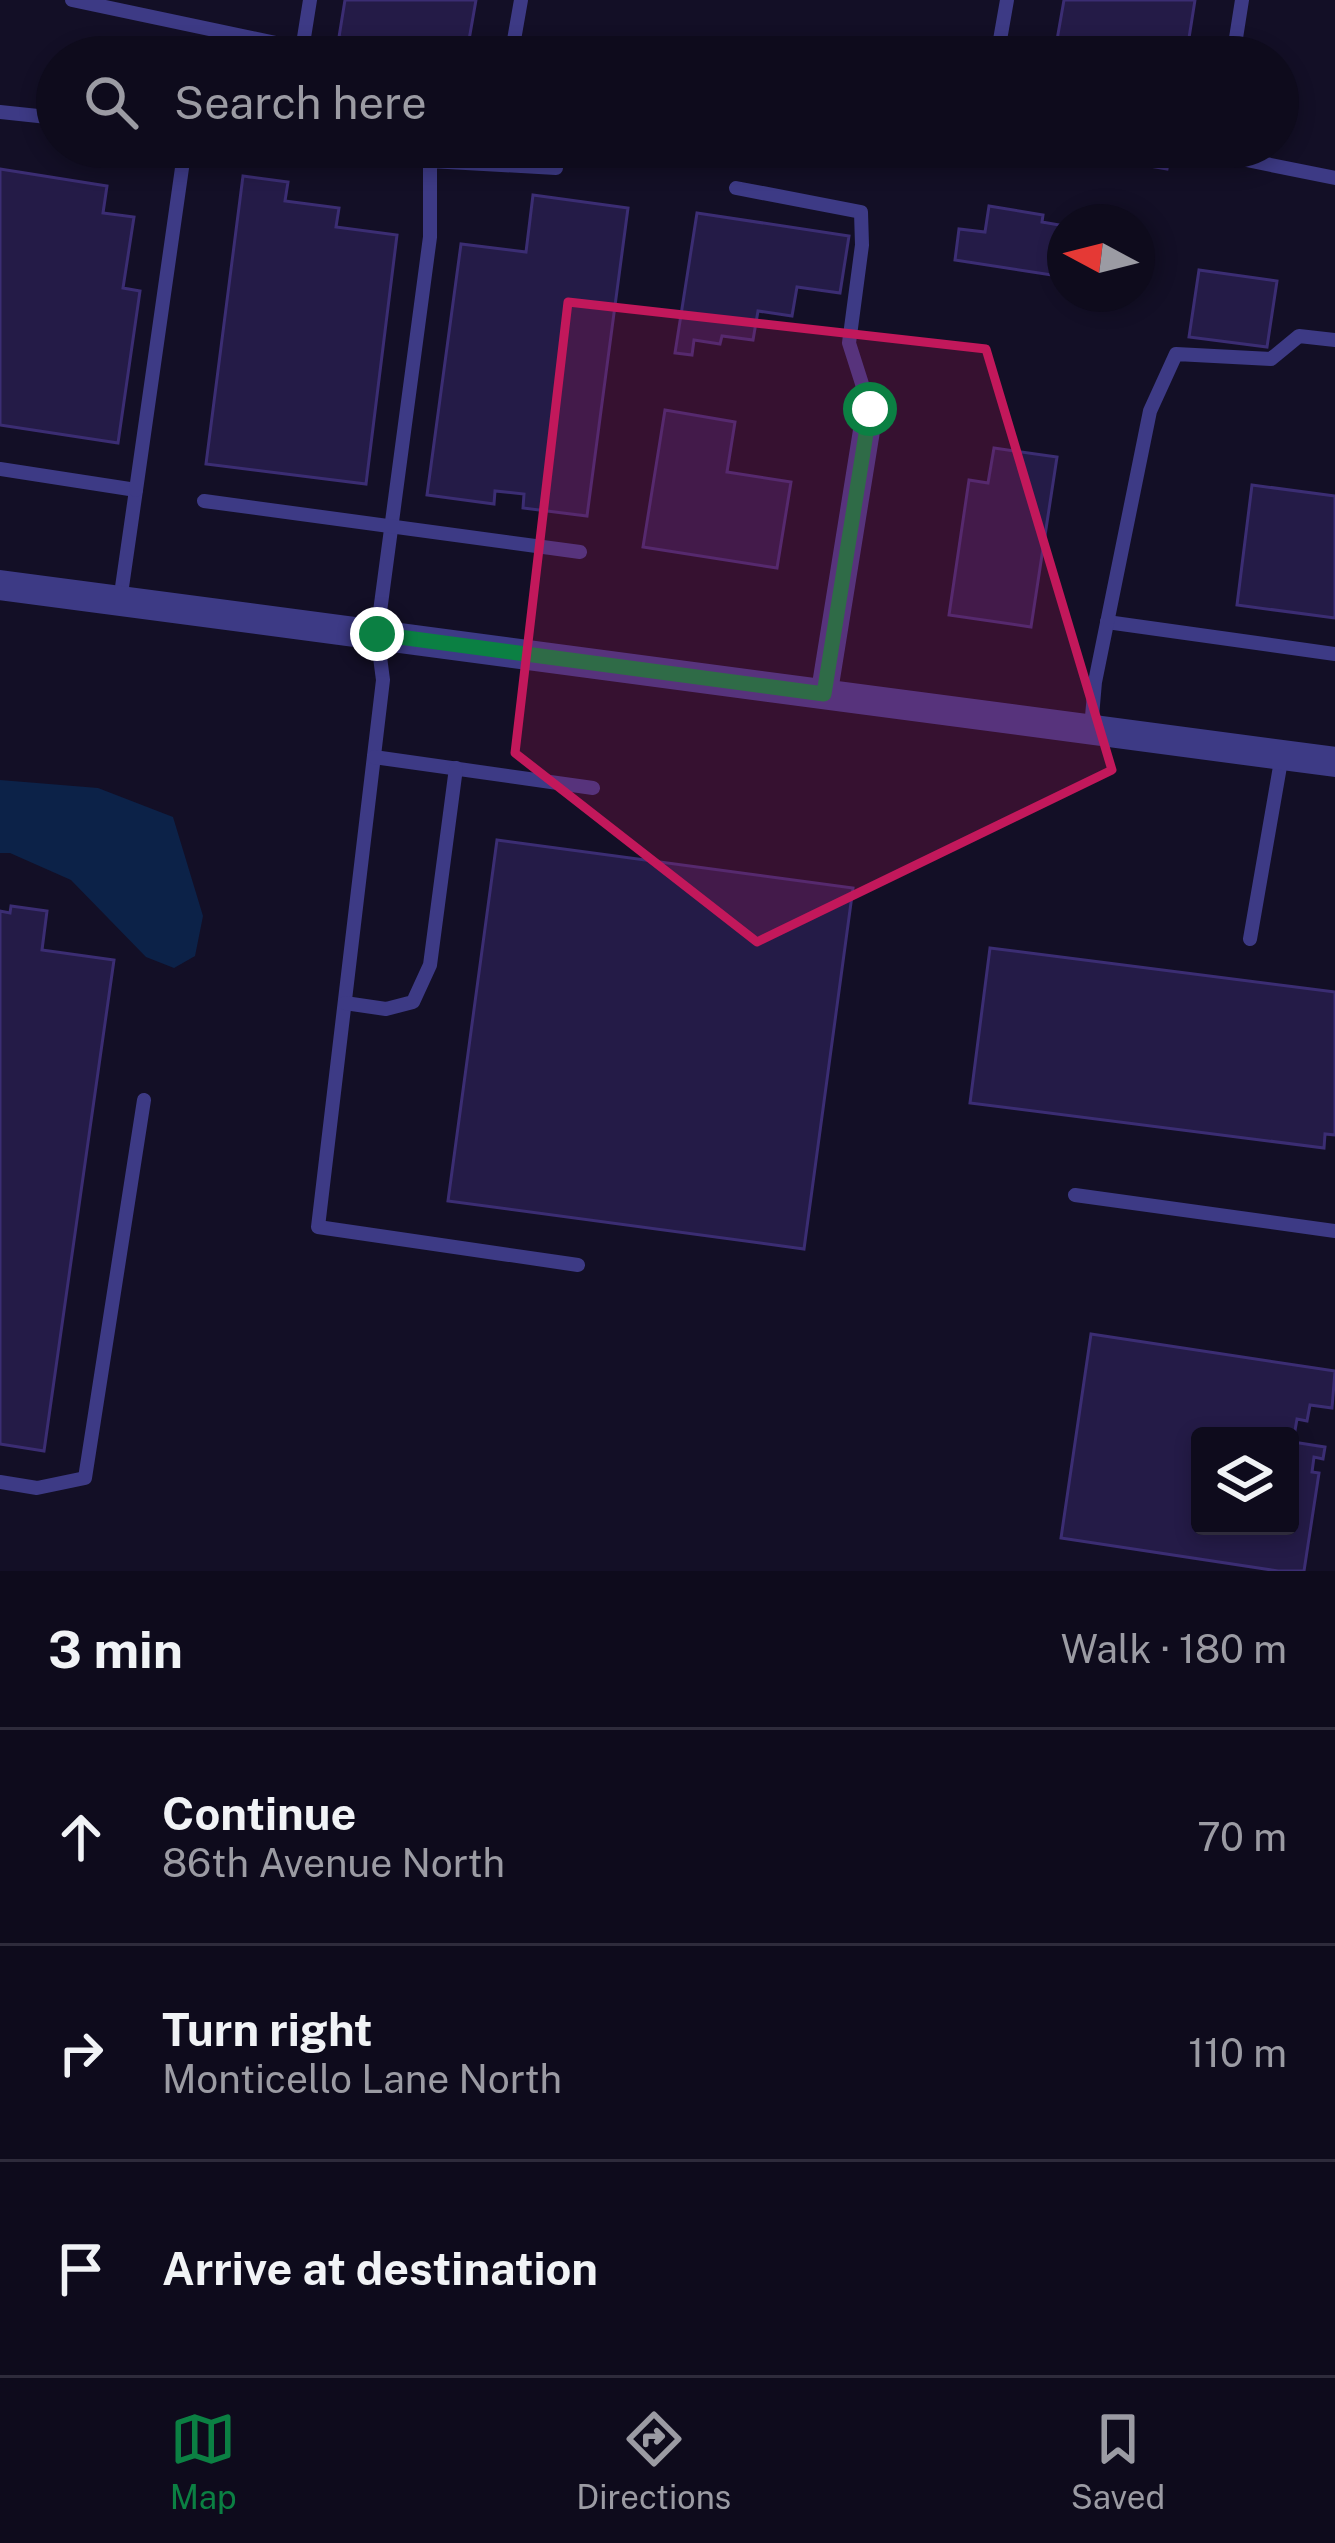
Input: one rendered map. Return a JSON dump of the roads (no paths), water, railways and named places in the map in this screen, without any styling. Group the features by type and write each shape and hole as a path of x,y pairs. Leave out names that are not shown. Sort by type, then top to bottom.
{"street":[{"path":"824,694 870,409"},
{"path":"0,585 1335,762"}],"lane":[{"path":"72,0 238,36"},
{"path":"304,36 310,0"},
{"path":"514,36 520,0"},
{"path":"1001,36 1007,0"},
{"path":"1235,36 1241,0"},
{"path":"0,112 36,116"},
{"path":"120,601 182,168"},
{"path":"430,168 430,237 377,634 383,680 318,1227 578,1264"},
{"path":"1286,168 1335,178"},
{"path":"736,188 861,212 862,245 849,343 870,409"},
{"path":"1090,729 1150,411 1176,354 1271,359 1299,336 1335,340"},
{"path":"0,469 136,490"},
{"path":"204,501 580,552"},
{"path":"1108,622 1335,654"},
{"path":"1250,939 1282,755"},
{"path":"374,757 593,788"},
{"path":"345,1004 386,1010 413,1003 424,982 456,768"},
{"path":"0,1482 38,1488 85,1478 144,1100"},
{"path":"1075,1195 1335,1231"}],"water":[{"path":"0,780 98,788 173,817 203,916 195,956 174,968 146,957 71,880 0,853"}]}
